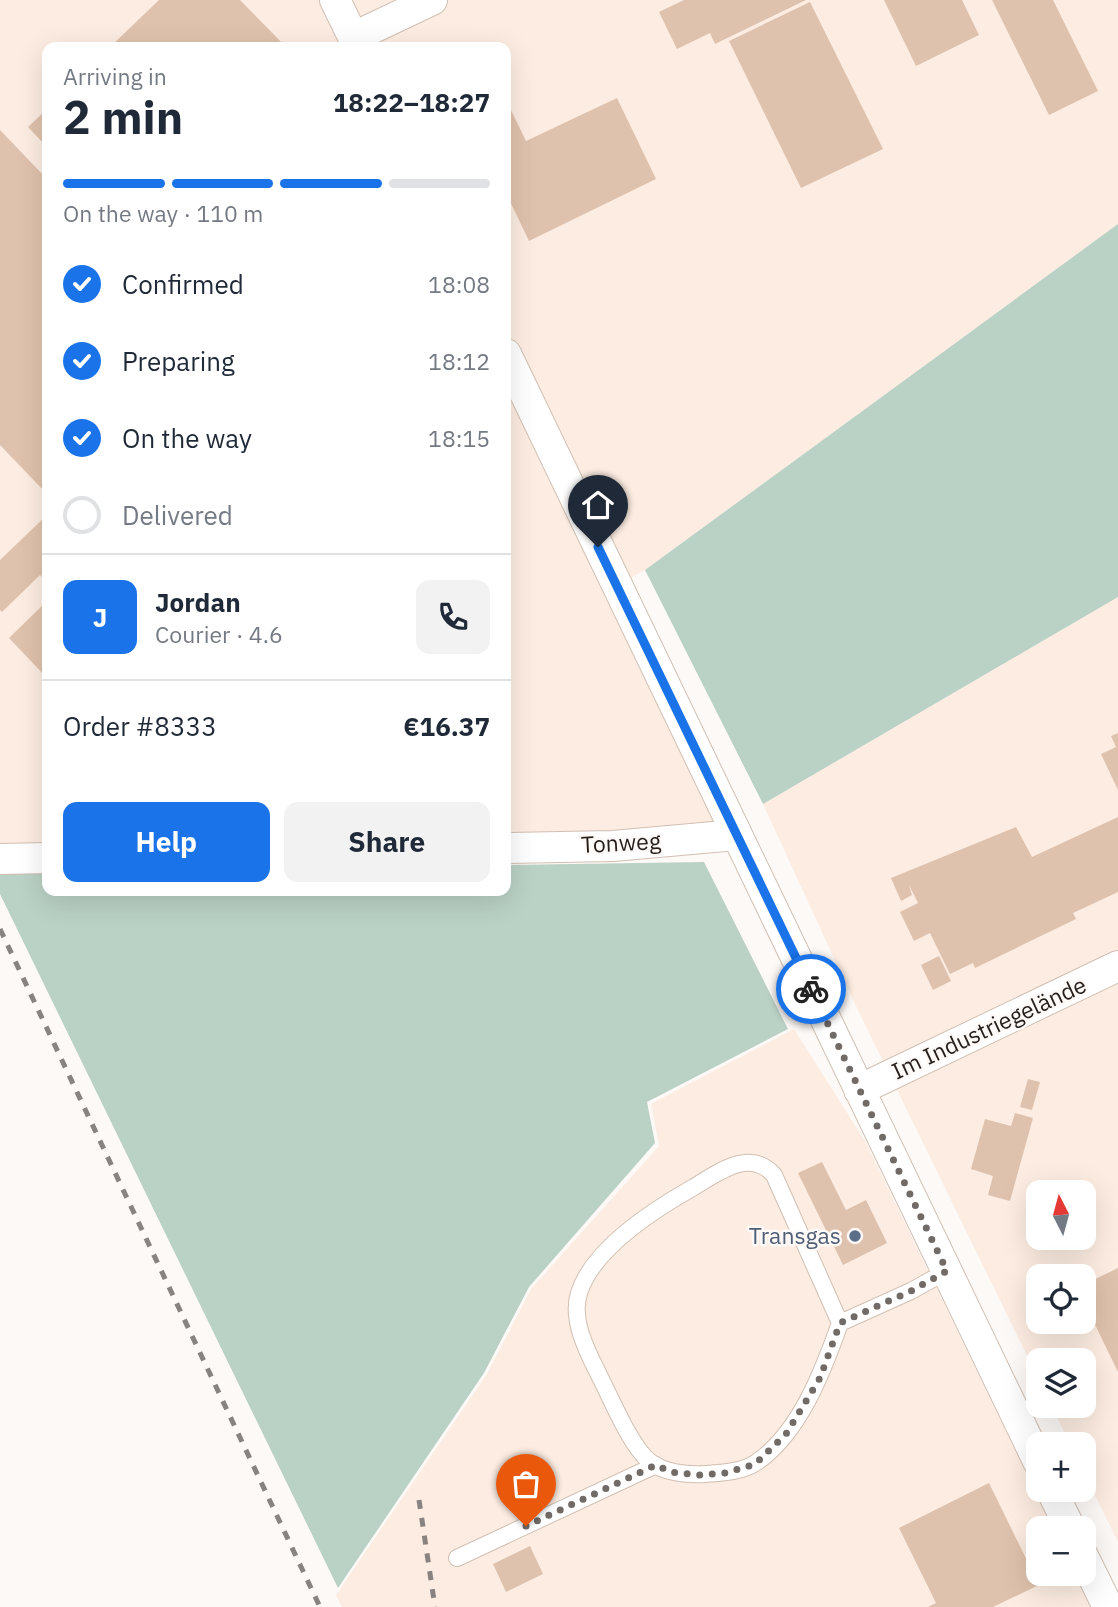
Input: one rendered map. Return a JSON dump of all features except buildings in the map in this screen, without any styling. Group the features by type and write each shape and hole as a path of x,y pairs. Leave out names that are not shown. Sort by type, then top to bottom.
{"street":[{"path":"335,0 356,42 432,0"},
{"path":"511,365 1026,1436"},
{"name":"Tonweg","path":"511,848 613,846 736,835"},
{"path":"0,859 42,858"},
{"name":"Im Industriegelände","path":"859,1090 1118,966"},
{"path":"1096,1583 1108,1607"}],"lane":[{"path":"747,1161 767,1167 774,1175 840,1323 820,1378 786,1434 755,1464 726,1473 698,1475 671,1472 656,1465 642,1453 619,1415 589,1354 580,1330 578,1294 598,1259 617,1241 689,1189 747,1161"},
{"path":"840,1323 911,1291 947,1271"},
{"path":"457,1559 656,1465"}],"shaded area":[{"path":"0,0 1118,0 1118,224 645,570 603,593 716,826 511,838 511,42 42,42 42,849 0,851"},
{"path":"1118,597 1118,1542 1096,1497 1096,1432 1064,1432 1057,1418 1096,1418 1096,1348 1026,1348 1026,1353 856,1006 763,804"},
{"path":"794,1029 865,1141 1026,1472 1026,1502 1040,1502 1047,1516 1026,1516 1026,1586 1081,1586 1091,1607 342,1607 336,1595 487,1374 531,1289 659,1146 651,1104"}],"green space":[{"path":"1118,224 1118,597 763,804 645,570"},
{"path":"704,862 788,1029 647,1102 655,1143 529,1287 484,1373 338,1588 0,894 0,874 42,873 42,896 511,896 511,865"}],"railway":[{"path":"0,929 320,1607"},
{"path":"419,1500 435,1607"}],"way so far":[{"path":"526,1526 656,1465 671,1472 698,1475 726,1473 755,1464 786,1434 820,1378 840,1323 911,1291 947,1271 811,989"}],"place":[{"name":"Transgas","path":"855,1236"}],"route":[{"path":"598,547 811,989"}]}
